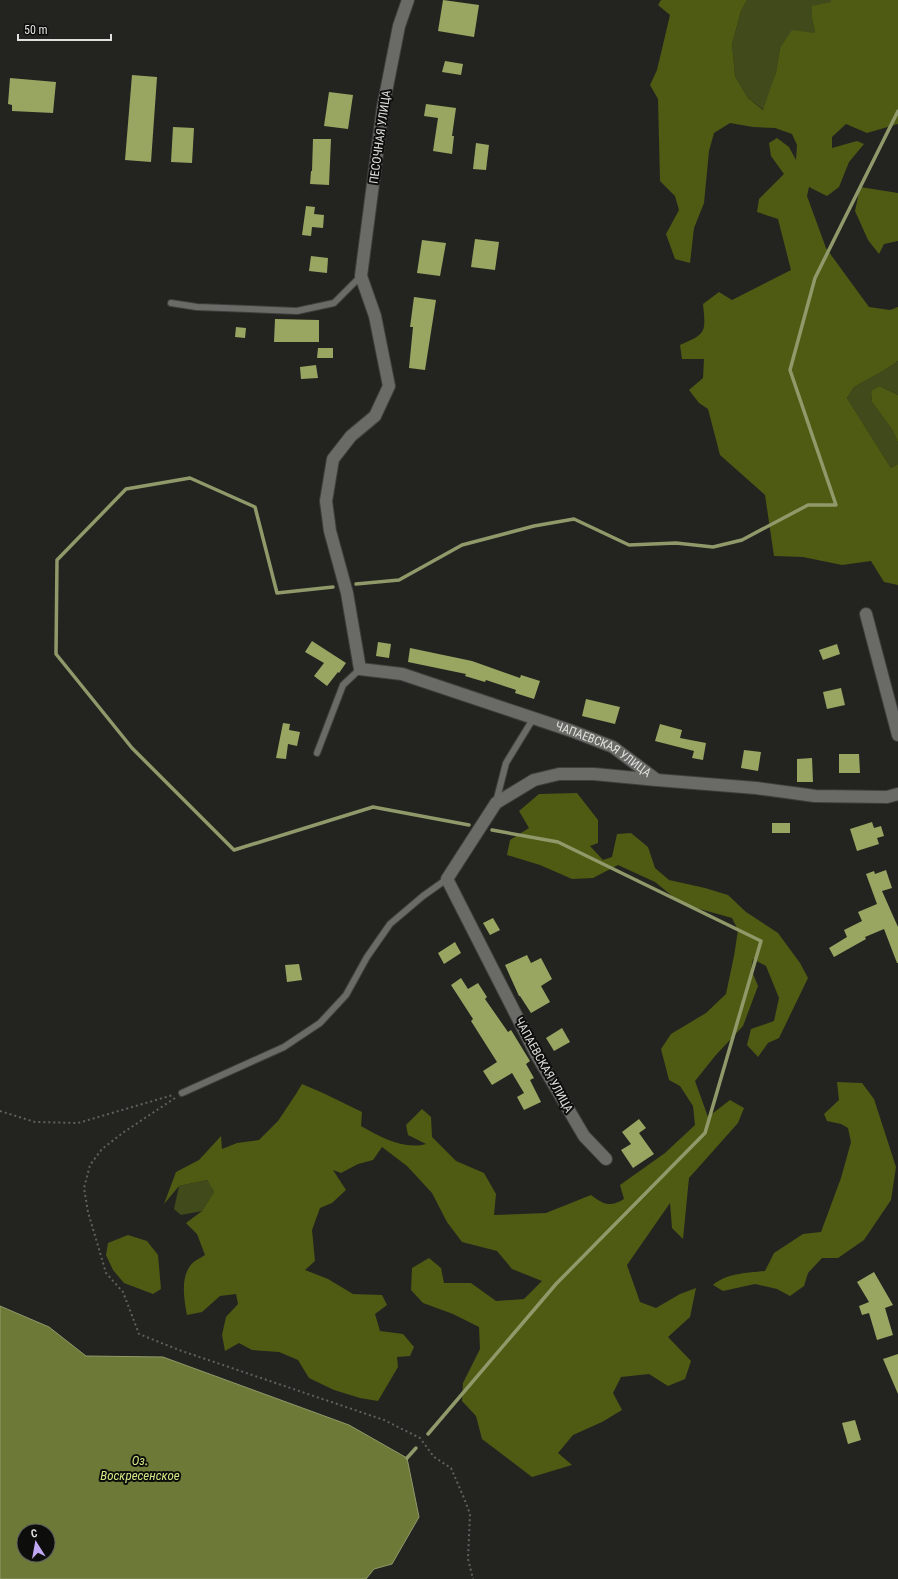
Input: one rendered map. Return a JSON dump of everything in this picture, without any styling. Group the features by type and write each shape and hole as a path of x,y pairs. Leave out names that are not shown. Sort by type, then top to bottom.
{"street":[{"name":"ПЕСОЧНАЯ УЛИЦА","path":"360,276 383,107 399,26 408,0"},
{"path":"360,276 375,316 389,386 374,416 351,436 333,459 326,501 330,531 347,593 360,669"},
{"path":"866,614 898,734"},
{"name":"ЧАПАЕВСКАЯ УЛИЦА","path":"360,669 402,674 572,731 613,747 657,780 756,788 815,796 887,797 898,794"},
{"path":"447,879 496,803 534,780 559,774 594,774 657,780"},
{"name":"ЧАПАЕВСКАЯ УЛИЦА","path":"447,879 536,1054 584,1136 606,1159"}],"lane":[{"path":"171,303 197,307 296,311 334,303 360,276"},
{"path":"318,753 343,685 360,669"},
{"path":"496,803 506,763 533,719"},
{"path":"182,1093 284,1047 320,1023 346,995 367,957 390,924 423,896 447,879"}],"path":[{"path":"0,1111 35,1122 78,1123 182,1093"},
{"path":"182,1093 124,1132 102,1149 90,1165 84,1188 88,1212 106,1273 123,1292 139,1334 179,1350 384,1420 420,1438 434,1457 451,1468 464,1498 470,1514 468,1559 473,1579"}],"shaded area":[{"path":"661,0 747,0 741,11 732,44 735,76 748,98 763,110 776,72 780,48 792,30 815,33 812,18 812,6 831,2 831,0 898,0 898,124 867,133 846,124 832,137 832,148 857,141 864,144 849,162 839,187 827,196 809,187 807,196 826,248 869,307 890,310 898,307 898,361 854,387 847,398 891,468 898,464 898,585 884,582 871,561 842,565 803,557 774,556 765,495 720,455 708,409 699,403 689,390 703,378 704,359 682,359 680,345 695,338 702,331 704,327 703,304 719,292 732,300 791,270 778,219 757,212 759,199 784,174 771,156 769,143 777,138 789,147 796,160 797,145 792,134 775,128 753,127 730,123 714,133 709,151 704,203 694,228 690,263 675,259 666,234 679,210 675,196 660,181 658,99 650,85 657,70 670,15 658,5"},
{"path":"747,0 831,0 831,2 812,18 815,33 780,48 776,72 764,110 748,98 735,76 732,44 741,11"},
{"path":"860,187 898,193 898,241 884,244 879,254 868,240 855,211"},
{"path":"898,361 898,395 879,386 871,391 872,402 893,431 898,443 898,464 891,468 847,398 854,387"},
{"path":"879,386 898,395 898,443 893,431 872,402 871,391"},
{"path":"577,793 598,820 598,843 590,846 603,860 612,857 617,834 631,833 648,847 655,868 669,880 728,895 746,912 778,933 800,963 808,978 779,1038 768,1043 758,1057 747,1045 751,1029 774,1021 779,998 766,966 753,959 751,969 758,986 743,1026 715,1056 695,1081 708,1117 730,1100 744,1108 738,1123 689,1178 683,1239 672,1228 670,1203 627,1265 640,1302 656,1308 680,1294 696,1288 690,1317 668,1337 691,1361 685,1379 668,1386 649,1374 621,1377 613,1393 622,1410 602,1422 573,1435 558,1453 572,1465 532,1477 482,1439 476,1416 462,1401 463,1383 480,1349 479,1327 453,1314 423,1303 411,1290 412,1268 429,1258 441,1268 444,1283 471,1283 496,1301 524,1299 542,1281 512,1269 497,1251 462,1242 447,1222 432,1193 407,1166 382,1147 373,1160 358,1164 341,1173 333,1170 346,1190 332,1203 320,1208 312,1230 315,1261 305,1270 328,1279 353,1294 382,1295 387,1305 375,1314 380,1331 403,1334 414,1347 410,1356 397,1357 398,1367 378,1401 360,1398 334,1390 309,1378 298,1360 279,1352 252,1350 239,1343 225,1351 222,1335 226,1317 238,1304 236,1294 220,1296 202,1312 187,1315 184,1294 185,1279 190,1266 205,1255 197,1234 186,1223 202,1211 214,1192 207,1180 179,1186 164,1204 176,1172 199,1160 221,1136 222,1149 237,1143 259,1140 278,1121 302,1084 362,1112 361,1126 384,1138 401,1144 426,1144 408,1135 406,1125 422,1109 431,1117 432,1137 456,1161 484,1173 496,1194 494,1215 546,1213 591,1195 599,1201 607,1204 619,1202 624,1199 620,1185 665,1153 695,1125 693,1106 680,1086 669,1080 661,1049 671,1034 706,1013 726,994 738,930 732,918 682,904 655,882 618,865 593,878 572,879 540,865 507,855 510,840 529,828 519,811 539,794"},
{"path":"837,1082 862,1083 874,1099 896,1167 891,1200 864,1240 838,1258 822,1258 808,1273 804,1286 790,1296 777,1289 755,1284 723,1291 713,1285 731,1276 765,1271 774,1253 803,1234 821,1232 841,1178 851,1142 848,1128 841,1124 827,1121 824,1114 839,1100"},
{"path":"207,1180 214,1192 202,1211 181,1215 174,1209 179,1186"},
{"path":"128,1235 147,1241 158,1255 161,1289 153,1294 124,1283 113,1270 106,1255 108,1243"}],"water":[{"name":"Оз. Воскресенское","path":"0,1306 49,1327 86,1356 163,1357 349,1425 407,1458 419,1517 392,1564 374,1569 366,1579 0,1579"}],"building":[{"path":"443,0 479,5 474,37 438,31"},
{"path":"445,61 463,64 461,75 442,72"},
{"path":"132,75 157,77 151,162 125,160"},
{"path":"10,78 56,82 53,113 12,111 12,105 8,104"},
{"path":"329,92 353,95 348,129 324,126"},
{"path":"426,104 456,108 452,136 454,136 452,154 433,151 438,118 424,116"},
{"path":"173,127 194,128 192,163 171,162"},
{"path":"313,139 331,139 329,185 310,184"},
{"path":"476,143 489,145 486,170 473,169"},
{"path":"306,206 315,207 314,214 324,215 323,228 312,227 311,236 302,235"},
{"path":"475,239 499,242 495,270 471,267"},
{"path":"422,240 446,243 440,276 417,273"},
{"path":"311,256 328,258 327,273 309,271"},
{"path":"414,297 436,300 425,370 409,368 413,327 410,327"},
{"path":"275,319 319,320 319,342 274,342"},
{"path":"236,327 246,328 245,338 235,337"},
{"path":"318,348 333,348 333,358 317,358"},
{"path":"316,365 318,378 301,379 300,367"},
{"path":"312,641 346,663 327,686 314,676 324,663 305,652"},
{"path":"378,642 391,644 389,658 376,656"},
{"path":"837,644 840,654 823,660 819,650"},
{"path":"410,648 472,661 520,678 521,675 540,681 534,699 515,693 516,690 486,680 485,682 465,676 466,674 408,662"},
{"path":"841,688 845,705 827,709 823,692"},
{"path":"586,699 620,707 615,724 582,716"},
{"path":"283,723 290,724 289,730 300,732 297,746 288,744 286,759 276,758"},
{"path":"660,724 682,730 680,738 706,743 703,760 692,758 694,751 655,741"},
{"path":"744,750 761,752 758,771 741,768"},
{"path":"839,754 859,754 860,773 839,773"},
{"path":"812,758 813,782 797,782 797,759"},
{"path":"872,822 874,828 881,826 884,836 877,838 879,844 857,851 850,829"},
{"path":"772,823 790,823 790,833 772,833"},
{"path":"886,870 892,888 882,891 898,927 898,963 884,929 865,937 866,939 834,957 829,948 847,937 844,930 862,921 858,912 877,904 866,874 874,871 875,874"},
{"path":"493,918 500,930 490,935 483,923"},
{"path":"455,942 461,953 444,964 438,953"},
{"path":"527,955 531,963 541,958 552,979 541,986 550,1002 531,1013 519,996 505,965"},
{"path":"299,964 302,980 287,982 285,965"},
{"path":"461,978 468,989 478,983 487,997 485,999 508,1032 511,1030 530,1061 526,1064 534,1078 530,1080 541,1102 524,1110 517,1097 524,1093 512,1073 492,1085 483,1071 497,1062 471,1021 473,1019 451,985"},
{"path":"562,1028 570,1042 554,1051 546,1038"},
{"path":"639,1119 646,1128 639,1133 654,1154 633,1168 621,1150 631,1144 622,1132"},
{"path":"874,1272 893,1305 885,1308 893,1335 877,1340 869,1313 862,1315 859,1306 869,1302 857,1282"},
{"path":"898,1354 898,1394 883,1359"},
{"path":"855,1420 861,1440 848,1444 842,1423"}],"waterway":[{"path":"356,584 399,580 462,545 534,526 574,519 629,545 676,543 713,547 742,540 808,505 836,505 790,370 815,278 898,111"},
{"path":"333,587 277,593 255,507 190,478 126,489 57,560 56,654 132,748 234,850 373,807 469,825"},
{"path":"428,1434 556,1284 705,1133 761,941 558,842 492,830"},
{"path":"407,1458 416,1448"}]}
